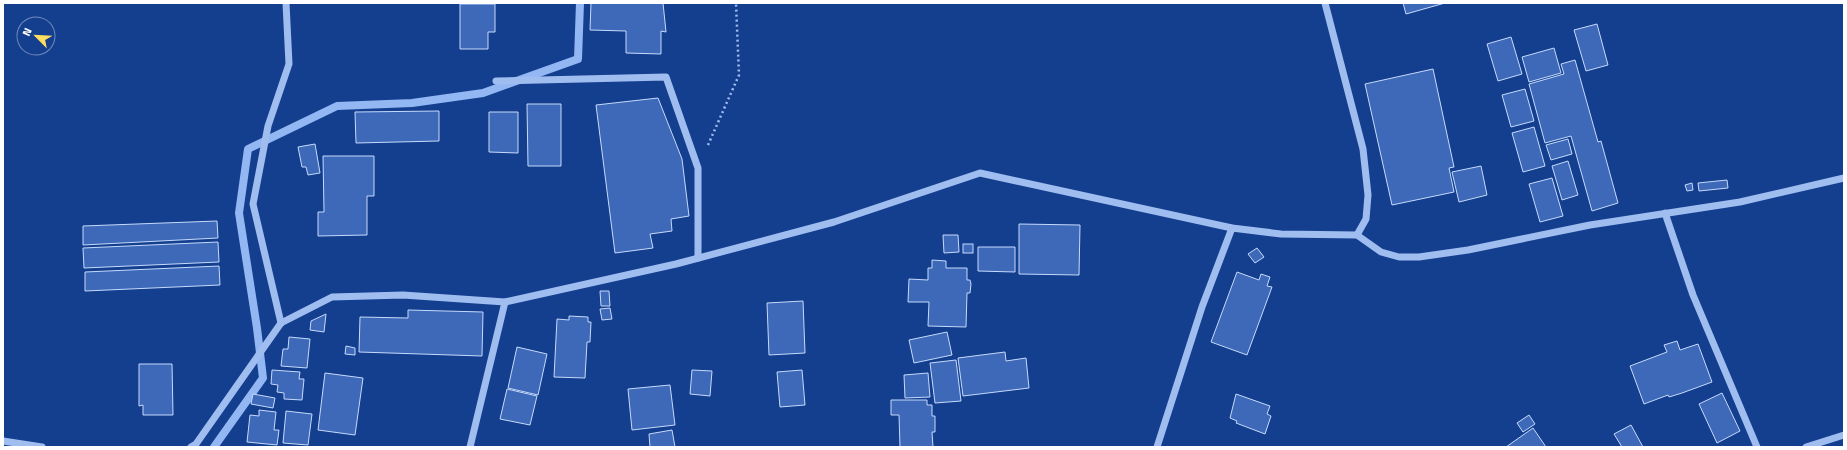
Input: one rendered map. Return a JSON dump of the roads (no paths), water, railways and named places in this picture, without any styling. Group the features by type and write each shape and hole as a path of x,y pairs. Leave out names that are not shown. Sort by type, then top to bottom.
{"street":[{"path":"281,323 253,204 268,126 289,64 286,3"},
{"path":"1325,3 1363,149 1368,195 1366,218 1357,235"},
{"path":"496,81 666,77 698,168 698,258"},
{"path":"191,447 196,444 281,323 332,297 403,295 505,302 698,258 834,222 980,173 1232,228 1281,234 1357,235 1381,252 1399,257 1419,257 1468,250 1590,225 1740,202 1844,178"},
{"path":"1665,213 1693,295 1757,447"},
{"path":"1157,447 1202,307 1232,228"},
{"path":"470,447 505,302"},
{"path":"1806,447 1844,435"},
{"path":"3,441 42,447"}],"waterway":[{"path":"214,447 263,378 257,328 239,213 248,149 337,106 412,103 483,93 578,59 580,3"}]}
